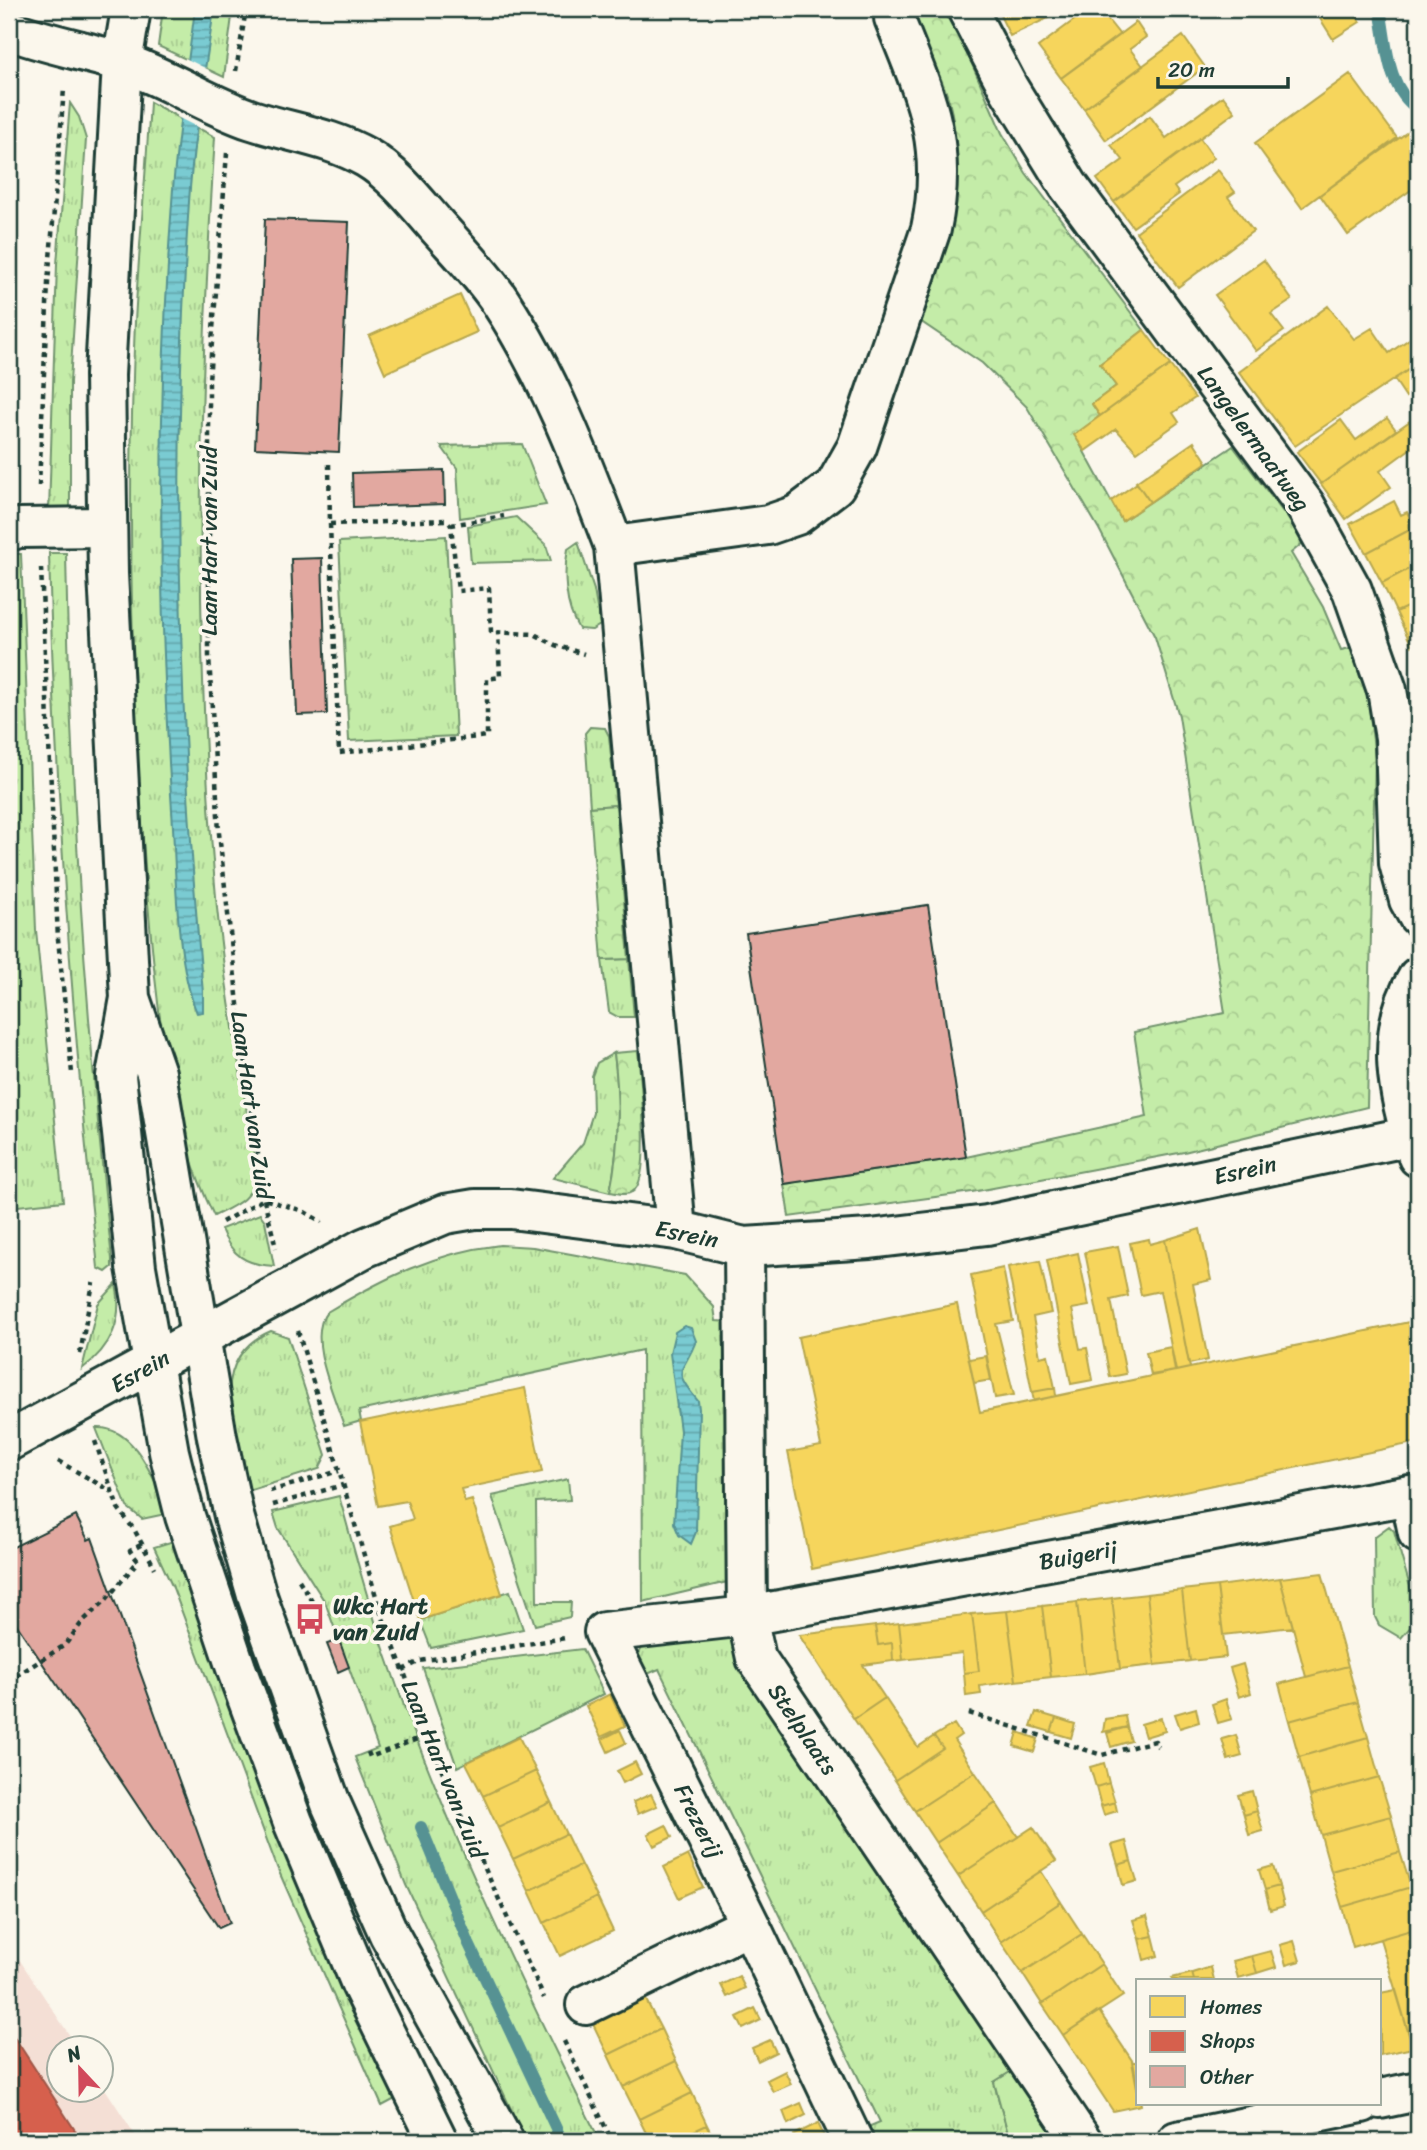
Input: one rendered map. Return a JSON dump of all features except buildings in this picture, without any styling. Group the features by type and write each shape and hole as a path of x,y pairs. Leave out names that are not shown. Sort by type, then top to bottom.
{"street":[{"path":"131,9 121,63 105,375 106,527 130,998 116,1076 136,1267 152,1365 185,1516 236,1668 293,1822 361,1984 438,2141"},
{"name":"Langelermaatweg","path":"967,9 1009,89 1068,185 1305,505 1352,590 1387,690 1395,738 1399,863 1409,900 1418,916"},
{"path":"614,546 768,525 797,515 835,486 857,447 931,229 938,196 937,160 930,108 894,18"},
{"path":"9,30 46,45 121,63 203,98 330,140 370,160 407,192 459,251 499,300 526,344 576,444 614,546 676,1230"},
{"path":"24,529 106,527"},
{"path":"1414,1147 1398,1089 1397,1037 1407,995 1418,977"},
{"path":"130,998 156,1073 199,1339 217,1437 243,1548 331,1804 389,1934 504,2141"},
{"name":"Esrein","path":"12,1439 364,1248 445,1214 475,1209 511,1209 676,1230 744,1247 870,1239 987,1225 1414,1147"},
{"name":"Stelplaats","path":"744,1247 747,1616 756,1658 1082,2141"},
{"name":"Buigerij","path":"747,1616 1414,1491 1418,1534"},
{"path":"604,1632 747,1616"},
{"name":"Frezerij","path":"604,1632 750,1925 853,2141"},
{"path":"572,2017 750,1925"},
{"path":"1382,2099 1418,2091"},
{"path":"1177,2141 1357,2104"}],"path":[{"name":"Laan Hart van Zuid","path":"246,9 203,98 209,380 209,656 220,847 264,1199 287,1291 381,1613 454,1801 547,2005"},
{"path":"67,48 48,283 38,493 24,529 58,939 74,1087"},
{"path":"329,464 339,752 487,736 486,679 500,677 498,631"},
{"path":"451,525 504,516"},
{"path":"330,524 446,520 451,525 458,591 489,588 491,632 534,634 576,654 623,653"},
{"path":"264,1199 303,1211 364,1248"},
{"path":"12,1439 112,1491 82,1403 79,1359 94,1288 92,1275"},
{"path":"262,1508 343,1485"},
{"path":"16,1676 65,1645 137,1561"},
{"path":"298,1579 313,1603"},
{"path":"403,1670 420,1661 604,1632"},
{"path":"969,1713 1102,1755 1155,1741 1158,1747"},
{"path":"368,1752 370,1757 428,1735"},
{"path":"572,2017 612,2141"}],"shaded area":[{"path":"9,1944 69,2035 46,2035 46,2104 115,2104 139,2141 9,2141"}],"green space":[{"path":"163,9 233,9 224,77 158,46"},
{"path":"905,9 948,9 1002,133 1026,173 1144,330 1100,364 1116,386 1092,404 1100,416 1075,435 1122,521 1233,446 1305,541 1291,553 1323,607 1341,650 1355,647 1368,697 1375,758 1367,1107 1184,1152 972,1192 789,1217 784,1184 966,1157 1147,1117 1134,1032 1225,1013 1179,716 1155,637 1099,529 1027,407 982,363 920,321 950,212 956,156 954,129 945,89"},
{"path":"150,102 215,137 202,426 201,619 204,715 217,908 257,1174 247,1196 214,1216 184,1136 165,1051 150,923 141,811 134,671 131,462 137,294"},
{"path":"70,103 79,117 86,139 70,382 70,514 49,511 57,264"},
{"path":"522,444 546,505 460,518 457,468 441,446"},
{"path":"516,517 546,545 551,561 471,563 468,526"},
{"path":"446,536 456,736 349,741 339,542"},
{"path":"578,542 594,590 600,625 592,630 579,629 566,590 568,549"},
{"path":"49,553 66,553 75,818 94,1083 112,1259 112,1267 106,1272 98,1268 73,1000 56,732"},
{"path":"9,554 21,554 36,930 63,1201 9,1207"},
{"path":"590,727 605,728 609,736 616,805 590,807 585,733"},
{"path":"616,805 629,959 602,960 590,807"},
{"path":"629,959 634,1017 618,1017 609,1012 602,960"},
{"path":"638,1051 644,1126 642,1169 638,1184 632,1192 621,1194 610,1192 618,1123 614,1053"},
{"path":"614,1053 618,1123 610,1192 553,1178 583,1143 593,1113 592,1076 597,1063"},
{"path":"260,1214 265,1221 274,1266 255,1263 241,1257 230,1246 221,1229"},
{"path":"500,1245 533,1247 685,1275 714,1307 716,1321 729,1322 730,1578 727,1582 643,1602 642,1350 359,1411 361,1421 344,1426 324,1368 321,1351 321,1323 327,1312 410,1269 453,1254"},
{"path":"116,1284 118,1310 113,1332 101,1352 82,1369 98,1304"},
{"path":"271,1331 288,1337 326,1455 319,1469 248,1491 232,1424 230,1380 237,1360 250,1344"},
{"path":"96,1428 110,1430 133,1446 151,1473 170,1513 142,1519 127,1507"},
{"path":"568,1479 570,1500 536,1502 537,1602 571,1602 570,1617 535,1625 492,1496"},
{"path":"339,1496 379,1635 432,1779 513,1962 600,2141 526,2141 406,1885 355,1757 378,1748 325,1602 278,1528 273,1512"},
{"path":"1389,1526 1394,1531 1417,1611 1415,1622 1401,1638 1379,1625 1375,1617 1374,1537"},
{"path":"180,1539 399,2097 382,2106 277,1867 173,1588 154,1547"},
{"path":"510,1591 523,1629 431,1648 420,1620"},
{"path":"727,1636 735,1643 1015,2069 994,2083 1010,2141 869,2141 863,2129 880,2122 659,1669 643,1676 638,1664 639,1653 644,1645"},
{"path":"582,1649 604,1694 457,1767 423,1668"},
{"path":"1415,1673 1418,1674 1418,1742 1411,1740 1409,1734 1409,1682"},
{"path":"1015,2069 1061,2141 1010,2141 994,2082"}],"water":[{"path":"195,9 214,9 191,178 180,400 183,697 203,993 203,1012 197,1013 184,968 178,914 167,734 161,506 164,355 172,203"},
{"path":"684,1326 691,1328 696,1341 682,1376 698,1401 699,1409 696,1532 691,1544 679,1535 674,1523 680,1431 670,1353 675,1332"}],"pier":[{"path":"185,58 209,70 201,129 177,117"}],"waterway":[{"path":"1380,9 1394,77 1407,100 1418,109"},
{"path":"421,1827 469,1944 562,2141"}],"place":[{"name":"Wkc Hart van Zuid","path":"310,1619"}]}
